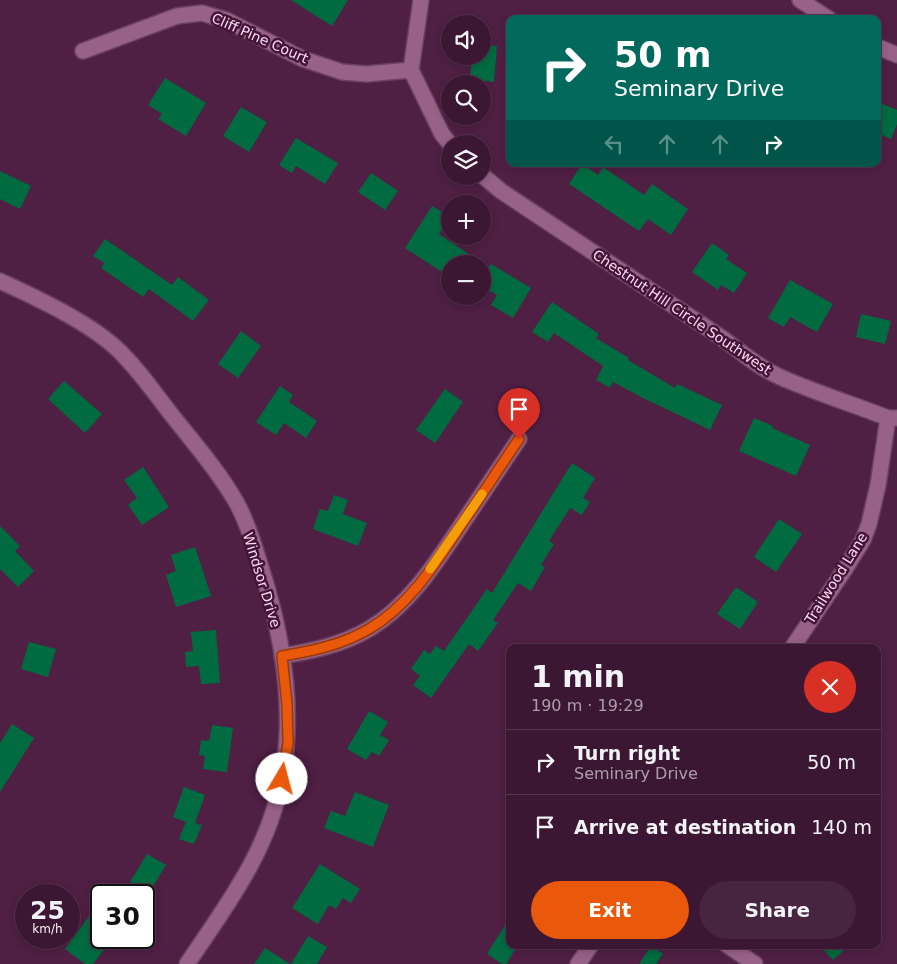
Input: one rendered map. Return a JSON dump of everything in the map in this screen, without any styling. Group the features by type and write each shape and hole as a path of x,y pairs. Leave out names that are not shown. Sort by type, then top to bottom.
{"street":[{"path":"421,0 411,70 443,135"},
{"path":"800,0 823,15"},
{"name":"Cliff Pine Court","path":"83,51 177,16 202,13 226,20 303,59 342,72 366,74 411,70"},
{"path":"881,48 897,55"},
{"name":"Chestnut Hill Circle Southwest","path":"491,182 722,338 757,364 779,376 892,418"},
{"name":"Windsor Drive","path":"0,281 64,313 114,346 137,371 215,470 236,501 253,541 276,616 287,704 288,743 282,779 271,820 257,855 240,885 187,964"},
{"name":"Trailwood Lane","path":"795,644 862,540 878,485 892,418"},
{"path":"282,656 318,650 348,640 370,629 395,610 418,585 441,555 519,439"},
{"path":"578,964 588,949"},
{"path":"733,949 755,964"}],"building":[{"path":"291,0 348,0 332,26"},
{"path":"491,46 497,46 494,82 491,82 491,75 470,75 471,65 491,65"},
{"path":"165,78 206,103 186,136 158,119 162,114 148,105"},
{"path":"881,103 897,110 897,124 891,139 881,134"},
{"path":"241,107 267,122 249,152 223,136"},
{"path":"296,138 338,163 325,184 296,166 292,173 279,165"},
{"path":"580,167 586,167 598,175 603,167 644,195 652,184 688,209 671,235 648,219 639,231 569,184"},
{"path":"0,171 31,186 20,209 0,199"},
{"path":"371,173 398,191 385,210 358,192"},
{"path":"432,206 441,212 441,231 439,234 441,235 441,245 456,245 469,254 441,255 441,271 405,248"},
{"path":"105,239 172,285 178,277 209,300 193,321 149,289 143,297 101,268 104,263 93,256"},
{"path":"712,243 729,255 726,259 747,273 734,293 721,285 718,290 692,272"},
{"path":"491,264 531,288 513,318 491,305 497,295 491,291"},
{"path":"790,280 833,304 817,332 790,317 784,327 768,318"},
{"path":"552,302 599,334 596,338 629,358 628,360 675,388 677,384 722,405 710,430 613,382 610,388 596,380 603,366 554,333 548,342 532,332"},
{"path":"861,314 891,321 885,344 856,337"},
{"path":"241,331 261,346 238,378 218,364"},
{"path":"64,381 102,414 85,433 48,399"},
{"path":"280,386 293,395 289,402 317,421 306,438 284,423 276,435 256,422"},
{"path":"445,389 463,402 435,443 416,430"},
{"path":"754,418 810,445 796,476 739,451"},
{"path":"572,463 595,478 583,498 590,502 582,515 570,508 549,541 554,544 541,565 545,567 531,591 518,583 493,620 498,623 478,651 469,644 431,698 413,685 420,676 411,669 424,650 430,654 436,646 444,651 487,589 492,593"},
{"path":"143,467 169,507 142,525 128,505 137,498 124,480"},
{"path":"334,495 348,500 343,514 367,523 358,546 313,529 320,509 328,511"},
{"path":"779,519 802,534 776,572 754,557"},
{"path":"0,526 20,546 15,551 34,571 18,587 0,569"},
{"path":"195,547 211,596 176,607 166,575 176,571 171,555"},
{"path":"736,587 758,602 740,629 717,614"},
{"path":"216,630 220,683 201,684 199,666 186,667 185,652 193,651 191,632"},
{"path":"29,642 56,649 48,677 21,669"},
{"path":"369,711 388,722 380,735 389,740 379,756 372,752 366,760 347,749"},
{"path":"12,724 34,738 0,792 0,743"},
{"path":"212,725 233,728 227,772 203,769 205,756 199,755 201,740 209,741"},
{"path":"184,787 205,795 195,823 202,825 194,844 179,839 186,822 173,817"},
{"path":"355,792 389,805 373,847 324,828 331,811 345,816"},
{"path":"147,854 166,865 154,884 133,884 130,882"},
{"path":"320,864 360,889 351,903 343,898 336,909 329,905 318,924 292,908"},
{"path":"90,915 90,949 105,949 93,964 85,964 65,949 80,949 80,929"},
{"path":"506,923 506,949 515,949 506,964 502,964 487,954"},
{"path":"308,936 327,947 317,964 291,964"},
{"path":"265,948 290,964 254,964"},
{"path":"649,949 656,949 663,954 656,964 639,964"},
{"path":"823,949 845,949 833,960"}],"slow traffic":[{"path":"430,569 482,494"}],"route":[{"path":"282,779 288,743 287,704 282,656 318,650 348,640 370,629 395,610 418,585 441,555 519,439"}]}
